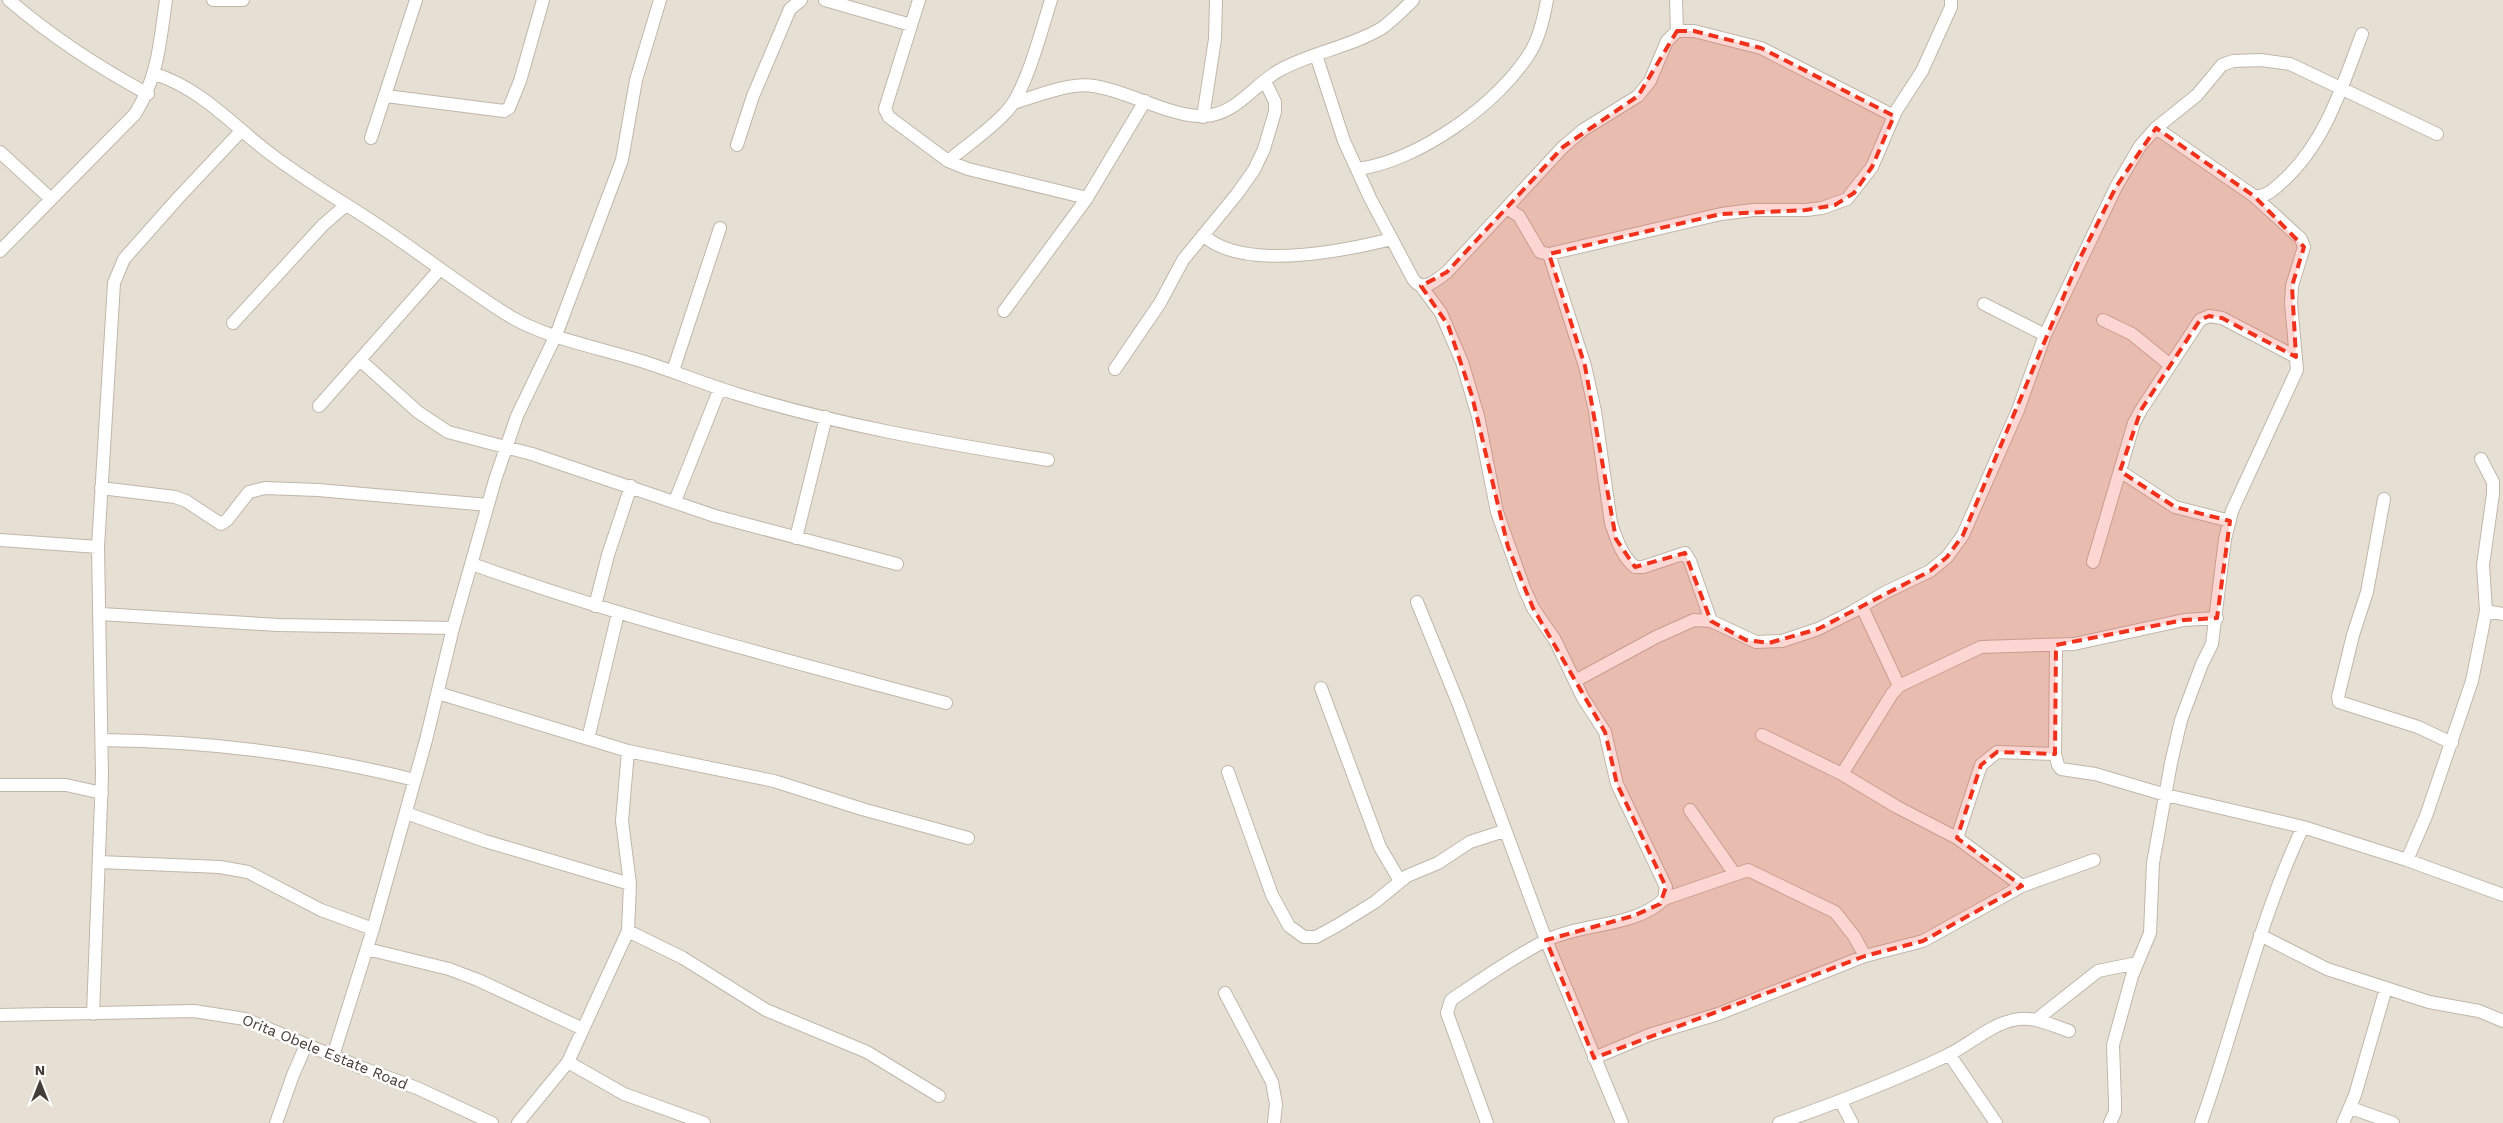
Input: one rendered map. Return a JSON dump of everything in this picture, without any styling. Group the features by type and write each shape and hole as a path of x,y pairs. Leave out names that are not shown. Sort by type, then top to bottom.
{"street":[{"path":"10,0 58,40 148,94"},
{"path":"0,251 135,114 148,94 155,74 166,0"},
{"path":"214,0 243,0"},
{"path":"371,138 416,0"},
{"path":"386,96 504,111 509,108 520,81 542,0"},
{"path":"333,1056 368,950 438,693 453,628 505,449 516,416 556,335 622,160 636,80 660,0"},
{"path":"736,145 753,96 790,4 801,0"},
{"path":"825,0 911,25"},
{"path":"919,0 906,47 885,109 886,114 948,161 968,169 1087,198"},
{"path":"948,161 996,121 1013,103 1034,54 1051,0"},
{"path":"1203,117 1215,39 1216,0"},
{"path":"1013,103 1081,85 1120,91 1144,101 1203,117 1226,112 1279,70 1380,28 1413,0"},
{"path":"1357,169 1377,167 1435,140 1457,126 1496,92 1516,72 1531,50 1541,27 1547,0"},
{"path":"1421,286 1426,286 1448,272 1563,147 1583,130 1638,96 1650,81 1668,41 1677,31 1676,0"},
{"path":"1508,208 1519,216 1540,252 1549,254 1721,214 1753,210 1806,210 1835,204 1854,192 1872,167 1894,116 1922,72 1951,7 1951,0"},
{"path":"1677,31 1694,31 1761,48 1894,116"},
{"path":"2254,196 2262,196 2274,189 2306,156 2325,127 2362,34"},
{"path":"1316,55 1331,106 1357,169 1413,279 1421,286 1442,313 1462,362 1478,416 1497,512 1508,548 1533,608 1555,640 1575,681 1605,732 1617,784 1666,887 1664,899 1660,904 1632,916 1546,940 1451,1000 1447,1006 1447,1013 1487,1123"},
{"path":"1575,681 1694,620 1711,621 1746,640 1769,643 1818,629 1930,571 1948,557 1963,535 2018,410 2044,335 2116,187 2140,146 2156,128 2197,95 2222,65 2233,61 2261,60 2290,64 2437,134"},
{"path":"155,74 172,80 218,108 242,130 305,179 515,319 556,335 673,371 720,388 826,417 896,434 1048,460"},
{"path":"1115,369 1160,303 1183,260 1237,194 1254,170 1264,149 1275,112 1275,102 1265,81"},
{"path":"1004,311 1087,198 1144,101"},
{"path":"2110,1123 2115,1112 2116,1102 2114,1045 2138,963 2150,934 2153,863 2181,720 2202,664 2212,644 2217,618 2225,540 2230,521 2254,460 2295,377 2296,357 2291,303 2292,286 2304,247 2300,239 2254,196 2156,128"},
{"path":"94,1014 102,793 101,614 98,547 114,283 117,271 124,259 179,196 242,130"},
{"path":"0,152 51,199"},
{"path":"233,324 323,225 346,205"},
{"path":"673,371 720,228"},
{"path":"1203,235 1218,247 1270,256 1333,252 1392,239"},
{"path":"1549,254 1585,366 1595,411 1611,523 1616,539 1630,563 1635,567 1685,553 1690,561 1711,621"},
{"path":"319,406 440,269"},
{"path":"1984,304 2044,335"},
{"path":"2092,562 2141,410 2200,320 2209,316 2222,318 2296,357"},
{"path":"2103,320 2132,334 2170,365"},
{"path":"360,360 433,424 448,432 505,449 532,454 715,516 897,564"},
{"path":"675,501 720,388"},
{"path":"796,538 826,417"},
{"path":"2407,860 2426,816 2472,681 2486,611 2483,565 2493,482 2481,459"},
{"path":"2120,471 2175,507 2230,521"},
{"path":"595,606 608,555 631,486"},
{"path":"101,488 175,498 186,502 221,524 227,520 249,492 265,488 318,490 488,505"},
{"path":"2384,499 2368,592 2353,635 2338,697 2339,702 2418,727 2452,743"},
{"path":"0,540 98,547"},
{"path":"472,564 618,613 946,703"},
{"path":"1417,602 1459,705 1504,831 1546,940 1622,1123"},
{"path":"1862,606 1899,686"},
{"path":"2486,611 2503,614"},
{"path":"588,739 618,613"},
{"path":"101,614 278,624 360,624 453,628"},
{"path":"1842,774 1899,686 1981,647 2074,644 2184,620 2217,618"},
{"path":"2056,645 2055,754 2061,769 2114,779 2166,795 2303,827 2407,860 2503,895"},
{"path":"1321,688 1380,846 1400,881"},
{"path":"438,693 628,751 774,781 862,809 968,838"},
{"path":"1762,735 1842,774 1897,807 1957,838 2022,886"},
{"path":"102,740 176,741 286,754 335,761 415,780"},
{"path":"518,1123 568,1062 628,931 630,884 622,821 628,751"},
{"path":"1957,838 1981,765 1988,757 1997,752 2055,754"},
{"path":"1228,772 1272,895 1284,918 1297,934 1304,937 1316,937 1338,926 1375,902 1400,881 1438,863 1470,842 1504,831"},
{"path":"0,785 66,785 102,793"},
{"path":"1690,810 1734,873"},
{"path":"406,813 485,841 630,884"},
{"path":"2201,1123 2260,935 2288,858 2303,827"},
{"path":"1594,1058 1649,1035 1736,1007 1865,956 1923,941 2022,886 2094,860"},
{"path":"99,862 220,867 248,872 321,910 373,930"},
{"path":"1664,899 1734,873 1748,870 1835,912 1854,936 1865,956"},
{"path":"628,931 683,958 766,1010 867,1052 939,1096"},
{"path":"2260,935 2308,962 2429,1002 2479,1011 2503,1021"},
{"path":"368,950 399,956 456,972 584,1029"},
{"path":"2036,1020 2098,971 2138,963"},
{"path":"2343,1123 2351,1108 2386,988"},
{"path":"1226,993 1272,1082 1276,1104 1274,1123"},
{"name":"Orita Obele Estate Road","path":"0,1015 194,1010 245,1018 333,1056 417,1088 492,1123"},
{"path":"1779,1123 1840,1102 1949,1054 1996,1026 2014,1019 2036,1020 2069,1031"},
{"path":"276,1123 306,1045"},
{"path":"1949,1054 1996,1123"},
{"path":"568,1062 624,1094 704,1123"},
{"path":"1840,1102 1852,1123"},
{"path":"2351,1108 2393,1123"}],"highlighted area":[{"path":"1677,31 1694,31 1761,48 1894,116 1872,167 1854,193 1835,205 1806,210 1721,214 1549,254 1585,366 1616,539 1635,567 1685,553 1711,621 1746,640 1769,643 1818,629 1930,571 1947,557 1963,535 2079,260 2116,187 2156,128 2254,196 2304,247 2292,286 2296,357 2222,318 2209,316 2200,320 2141,410 2120,471 2175,507 2230,521 2217,618 2184,620 2056,645 2055,754 1997,752 1981,765 1957,838 2022,886 1923,941 1865,956 1594,1058 1546,940 1633,916 1660,904 1666,887 1617,784 1605,732 1533,608 1508,547 1472,396 1448,325 1421,286 1447,272 1563,147 1638,96"}],"shaded area":[{"path":"0,0 2503,0 2503,1123 0,1123"}]}
